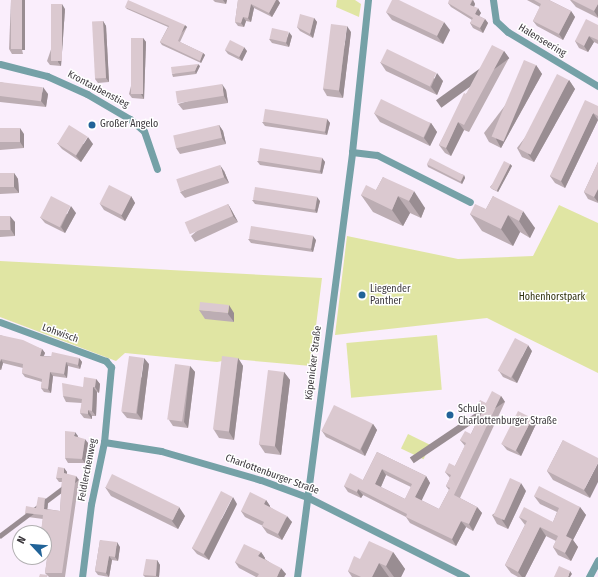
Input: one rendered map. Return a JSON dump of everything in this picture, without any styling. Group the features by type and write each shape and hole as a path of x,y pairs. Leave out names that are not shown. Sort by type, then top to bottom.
{"street":[{"name":"Köpenicker Straße","path":"297,577 352,152 368,0"},
{"name":"Halenseering","path":"493,0 496,21 508,32 598,86"},
{"name":"Krontaubenstieg","path":"0,64 47,76 87,94 130,119 144,131 157,169"},
{"path":"352,152 377,155 470,202"},
{"name":"Lohwisch","path":"0,322 106,361 111,367"},
{"name":"Feldlerchenweg","path":"82,577 91,504 104,442 111,367"},
{"name":"Charlottenburger Straße","path":"104,442 161,451 227,468 307,497 466,577"},
{"path":"590,577 598,560"}],"green space":[{"path":"337,0 355,0 361,4 359,17 336,7"},
{"name":"Hohenhorstpark","path":"559,205 598,223 598,373 487,318 335,335 347,236 458,259 533,256"},
{"path":"0,261 322,278 311,366 233,359 217,362 125,353 116,361 0,317"},
{"path":"437,335 442,390 351,398 346,343"},
{"path":"408,434 430,445 423,459 401,448"}],"building":[{"path":"11,0 22,0 22,49 11,49"},
{"path":"128,0 185,25 178,41 203,53 200,61 160,42 169,26 125,7"},
{"path":"238,0 276,0 269,13 251,4 248,18 243,17 241,23 235,22"},
{"path":"392,0 399,0 444,22 437,36 386,12"},
{"path":"449,0 472,0 470,5 478,8 475,14 485,19 480,28 470,23 473,18 448,3"},
{"path":"534,0 549,0 571,11 559,34 533,21 541,4"},
{"path":"572,0 598,0 598,4 594,11"},
{"path":"51,4 62,4 62,61 51,61"},
{"path":"300,14 314,18 310,34 297,27"},
{"path":"586,19 598,25 598,40 589,36 584,46 575,41"},
{"path":"103,21 106,78 95,78 92,22"},
{"path":"331,24 347,26 339,90 323,89"},
{"path":"272,28 289,32 286,43 270,39"},
{"path":"131,38 143,38 143,94 131,94"},
{"path":"230,40 244,47 239,57 225,50"},
{"path":"492,45 504,51 464,125 458,122 446,148 439,145 464,93 466,94"},
{"path":"387,49 436,73 430,87 380,62"},
{"path":"524,60 536,65 504,141 492,136"},
{"path":"198,64 195,71 172,74 171,67"},
{"path":"557,74 569,80 530,155 519,149"},
{"path":"0,82 43,87 41,101 0,96"},
{"path":"222,84 224,96 177,103 176,91"},
{"path":"381,99 430,123 423,137 374,113"},
{"path":"585,100 598,106 598,116 593,113 561,181 550,176"},
{"path":"265,109 327,119 325,132 263,122"},
{"path":"69,125 88,137 76,155 57,144"},
{"path":"219,125 222,138 176,148 173,136"},
{"path":"0,128 20,128 20,142 0,142"},
{"path":"260,148 322,158 320,171 258,161"},
{"path":"430,158 464,175 461,181 427,164"},
{"path":"504,161 510,164 497,191 490,188"},
{"path":"598,162 598,189 594,197 584,192"},
{"path":"220,165 224,177 180,192 176,179"},
{"path":"0,173 14,173 14,187 0,187"},
{"path":"383,177 414,191 409,201 398,196 392,210 361,195 366,185 376,190"},
{"path":"109,185 131,196 122,215 99,204"},
{"path":"255,187 317,197 315,210 253,200"},
{"path":"51,196 71,206 60,227 40,217"},
{"path":"493,196 523,211 519,221 508,215 501,229 470,214 475,204 486,209"},
{"path":"228,204 233,216 190,234 185,222"},
{"path":"0,216 10,216 10,230 0,230"},
{"path":"251,226 313,236 311,249 249,239"},
{"path":"200,302 229,305 228,313 199,310"},
{"path":"0,335 23,340 42,349 40,356 51,357 52,352 79,358 78,365 66,362 64,374 50,372 48,389 41,388 42,379 22,373 23,364 1,359 0,362"},
{"path":"515,338 528,345 511,378 498,371"},
{"path":"129,356 144,358 136,414 121,411"},
{"path":"222,356 238,358 229,431 213,429"},
{"path":"175,364 190,366 182,422 167,419"},
{"path":"268,370 284,372 275,446 259,444"},
{"path":"84,377 96,379 95,387 93,387 92,411 88,410 88,414 80,413 82,399 63,396 62,383 83,387"},
{"path":"492,391 501,396 454,495 477,507 469,524 461,521 452,539 406,517 407,514 358,489 357,492 344,486 350,473 363,480 377,452 426,476 415,497 439,509 450,488 446,486 451,475 445,472 449,463 455,466 466,443 460,440 465,431 471,434 482,412 476,409 480,400 486,403","holes":["382,469 412,484 405,499 375,484"]},
{"path":"334,405 373,424 360,450 321,431"},
{"path":"518,411 532,418 515,451 501,444"},
{"path":"65,431 75,432 74,436 85,439 82,459 65,458"},
{"path":"563,440 598,458 598,463 584,490 547,471"},
{"path":"58,467 64,468 64,473 76,476 62,573 45,573 46,565 52,565 52,525 42,525 43,515 25,513 26,506 36,508 38,497 45,498 44,509 60,511 62,478 56,478"},
{"path":"112,474 179,507 173,520 105,487"},
{"path":"510,478 521,483 504,520 493,515"},
{"path":"539,486 580,507 566,536 572,539 565,553 553,547 558,536 540,527 518,572 505,565 527,521 519,517 524,507 553,522 559,508 534,496"},
{"path":"221,491 233,497 204,554 192,548"},
{"path":"250,492 266,500 264,504 287,516 278,534 262,526 264,522 241,511"},
{"path":"100,540 117,542 115,557 109,556 106,573 95,571"},
{"path":"369,541 393,552 386,566 379,563 372,577 361,577 348,571 354,556 360,559"},
{"path":"244,544 261,552 258,556 281,568 277,577 257,577 259,574 235,562"},
{"path":"146,559 157,560 156,576 143,575"},
{"path":"559,566 570,571 568,577 554,577"},
{"path":"40,574 48,575 47,577 39,577"}],"place":[{"name":"Großer Angelo","path":"92,125"},
{"name":"Liegender Panther","path":"362,295"},
{"name":"Schule Charlottenburger Straße","path":"450,415"}]}
